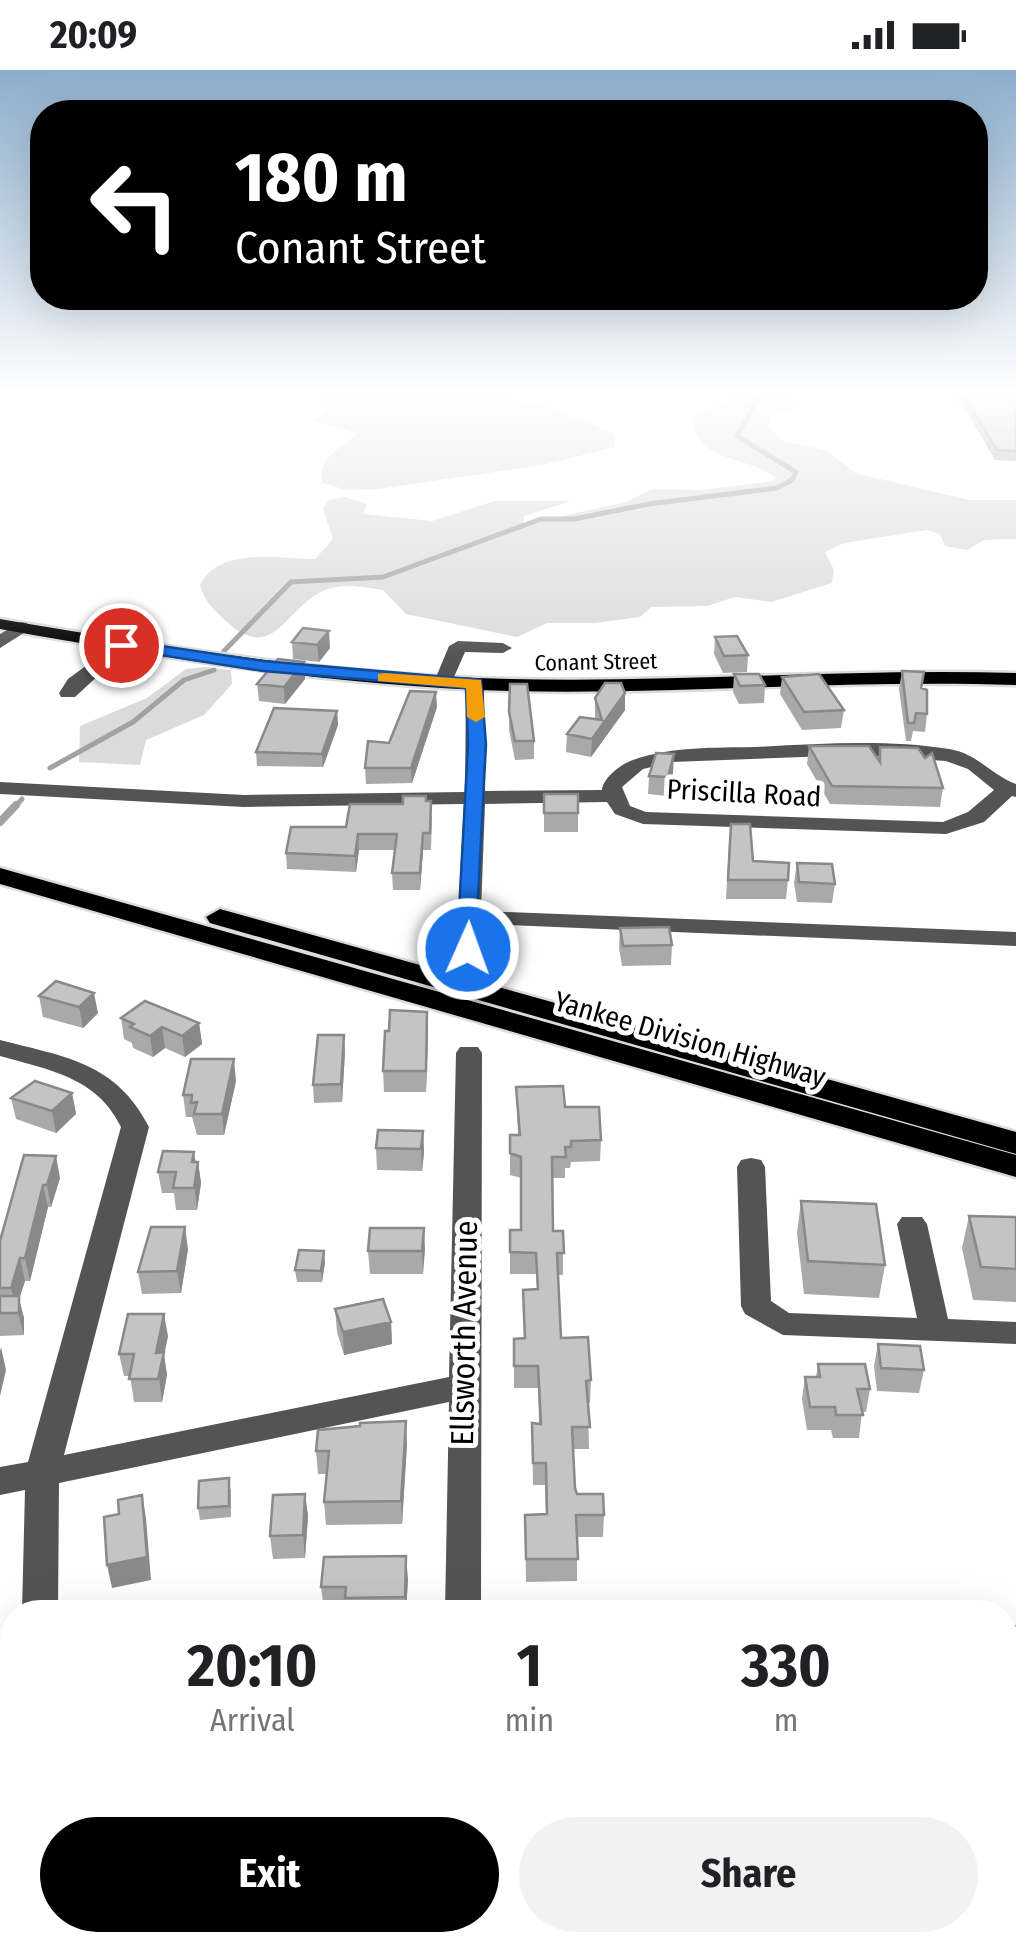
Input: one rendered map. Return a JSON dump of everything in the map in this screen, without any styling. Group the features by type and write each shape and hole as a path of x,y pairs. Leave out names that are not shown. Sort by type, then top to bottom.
{"highway":[{"name":"Yankee Division Highway","path":"0,856 1016,1143"},
{"name":"Yankee Division Highway","path":"0,876 1016,1166"}],"main road":[{"name":"Conant Street","path":"0,624 229,662 475,684 607,686 901,673 1016,679"}],"street":[{"path":"0,643 22,628"},
{"path":"68,693 121,645"},
{"path":"443,682 458,646 503,648"},
{"path":"468,949 475,684"},
{"path":"613,796 611,785 620,775 651,759 768,751 874,750 949,755 975,764 1012,790"},
{"name":"Priscilla Road","path":"0,788 211,801 613,796 622,810 643,818 929,829 946,828 976,817 1012,790"},
{"path":"469,917 1016,939"},
{"path":"0,1048 88,1074 111,1087 126,1102 135,1128 42,1473 40,1600"},
{"name":"Ellsworth Avenue","path":"463,1600 469,1053"},
{"path":"751,1166 756,1306 784,1324 1016,1333"},
{"path":"912,1224 934,1330"},
{"path":"0,1481 463,1387"}],"shaded area":[{"path":"323,482 427,482 346,490"},
{"path":"767,482 892,482 969,500 1016,500 1016,539 984,540 967,550 945,546 940,534 927,530 844,543 825,552 834,570 832,583 771,602 735,597 707,606 651,607 640,617 596,623 547,623 517,637 406,614 383,590 348,586 314,596 280,627 258,637 244,634 227,622 210,605 200,585 221,564 236,560 315,559 333,539 323,509 329,500 345,497 367,504 363,514 432,521 495,501 571,501 524,516 523,525 626,502 652,489 701,490"},
{"path":"186,669 231,670 232,684 204,715 146,740 140,765 79,762 80,726 147,698"}],"building":[{"path":"303,628 329,631 317,645 292,642"},
{"path":"737,636 748,655 724,656 715,637"},
{"path":"278,659 304,662 284,687 257,684"},
{"path":"902,671 924,672 921,688 927,690 927,714 916,713 914,723 908,723"},
{"path":"734,674 759,674 765,685 740,686"},
{"path":"819,674 844,710 804,712 782,677"},
{"path":"605,683 621,683 625,693 592,739 567,734 580,717 602,720 595,698"},
{"path":"510,684 527,684 534,741 515,741 509,712"},
{"path":"410,691 436,692 411,768 365,768 368,741 389,743"},
{"path":"274,708 337,711 322,754 256,752"},
{"path":"809,746 869,746 880,762 880,747 918,748 925,758 932,753 943,788 832,786"},
{"path":"656,753 674,754 668,777 649,776"},
{"path":"544,794 578,794 578,813 544,813"},
{"path":"403,796 426,796 426,801 431,801 430,833 423,833 420,873 392,873 397,834 358,834 355,856 286,853 291,827 346,827 350,804 403,804"},
{"path":"731,824 750,824 753,861 789,863 788,880 728,880"},
{"path":"797,863 832,864 835,884 799,882"},
{"path":"669,927 672,945 623,946 620,928"},
{"path":"56,981 94,993 79,1007 39,996"},
{"path":"145,1001 199,1023 182,1036 162,1027 150,1036 121,1018"},
{"path":"390,1010 427,1012 426,1071 383,1071"},
{"path":"318,1035 344,1035 341,1084 313,1085"},
{"path":"191,1059 234,1059 222,1114 194,1114 197,1102 191,1103 192,1095 183,1095"},
{"path":"35,1081 72,1093 52,1111 11,1098"},
{"path":"563,1086 565,1107 599,1107 601,1140 571,1141 571,1147 565,1147 566,1157 552,1157 553,1231 563,1231 564,1253 557,1253 561,1338 588,1337 591,1380 586,1381 590,1427 572,1427 575,1488 577,1494 603,1494 604,1515 576,1515 578,1559 526,1559 525,1515 547,1514 546,1463 533,1463 532,1423 541,1424 538,1366 514,1366 514,1339 525,1338 523,1290 538,1289 536,1253 510,1252 510,1230 521,1230 521,1157 510,1153 510,1135 520,1135 516,1087"},
{"path":"378,1130 423,1131 421,1149 376,1148"},
{"path":"163,1151 194,1152 192,1162 198,1162 194,1188 173,1188 176,1172 158,1172"},
{"path":"24,1155 56,1156 47,1185 43,1185 25,1258 20,1258 11,1288 0,1288 0,1241"},
{"path":"801,1201 876,1204 885,1265 808,1261"},
{"path":"969,1216 1016,1217 1016,1269 981,1267"},
{"path":"151,1227 185,1227 177,1271 138,1272"},
{"path":"370,1228 424,1228 422,1251 368,1251"},
{"path":"299,1250 324,1251 321,1271 295,1270"},
{"path":"0,1296 19,1296 19,1313 0,1313"},
{"path":"383,1299 391,1322 343,1332 335,1309"},
{"path":"128,1314 164,1314 156,1353 164,1352 158,1379 129,1379 134,1354 119,1354"},
{"path":"878,1344 920,1346 924,1370 881,1368"},
{"path":"818,1364 865,1364 870,1389 857,1389 863,1415 836,1415 835,1407 810,1407 805,1377 820,1377"},
{"path":"406,1421 401,1501 324,1502 329,1451 316,1451 318,1430"},
{"path":"229,1478 229,1506 198,1508 199,1481"},
{"path":"305,1494 303,1535 270,1536 273,1495"},
{"path":"142,1495 147,1557 107,1565 104,1517 119,1514 118,1500"},
{"path":"406,1556 405,1597 345,1598 346,1587 321,1587 324,1557"}],"waterway":[{"path":"224,651 291,582 383,577 541,519 574,519 649,504 777,488 789,482"},
{"path":"50,768 133,722 184,680 214,670"},
{"path":"14,808 22,799"},
{"path":"0,822 16,805"}],"slow traffic":[{"path":"384,678 475,684 476,717"}],"route":[{"path":"121,645 331,674 475,684 477,744 468,949"}]}
